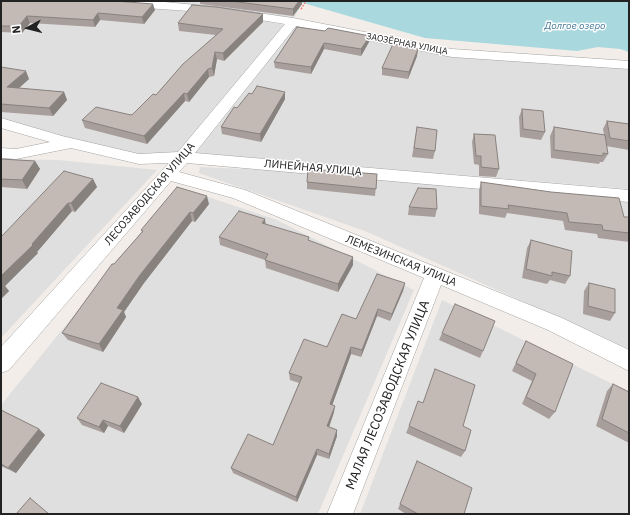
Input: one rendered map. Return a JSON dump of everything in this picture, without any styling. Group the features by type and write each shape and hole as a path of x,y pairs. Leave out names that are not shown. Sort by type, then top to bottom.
{"street":[{"name":"ЗАОЗЁРНАЯ УЛИЦА","path":"90,1 217,10 293,22 452,53 629,65"},
{"name":"ЛЕСОЗАВОДСКАЯ УЛИЦА","path":"1,363 168,175 293,22"},
{"name":"ЛИНЕЙНАЯ УЛИЦА","path":"1,123 73,143 139,158 183,157 629,196"},
{"path":"1,153 16,154 73,143"},
{"name":"ЛЕМЕЗИНСКАЯ УЛИЦА","path":"168,175 239,194 555,324 629,361"},
{"name":"МАЛАЯ ЛЕСОЗАВОДСКАЯ УЛИЦА","path":"340,514 435,275"}],"shaded area":[{"path":"127,1 296,1 302,3 294,19"},
{"path":"1,2 60,2 175,10 224,14 285,25 178,153 139,155 55,137 1,119"},
{"path":"295,27 453,56 629,67 629,189 195,153"},
{"path":"1,159 59,160 157,170 1,338"},
{"path":"200,167 292,171 629,200 629,349 365,231 199,173"},
{"path":"178,187 277,220 414,290 318,514 1,514 1,405"},
{"path":"442,300 629,392 629,514 360,514"}],"water":[{"name":"Долгое озеро","path":"296,1 629,1 629,52 620,49 598,47 577,51 425,38"}],"building":[{"path":"1,1 115,1 153,4 142,17 98,13 93,20 27,16 19,26 1,26"},
{"path":"230,1 299,1 293,9"},
{"path":"192,5 263,14 223,53 215,52 212,68 208,69 187,94 184,93 144,136 82,120 96,107 131,115 133,114 153,94 156,95 183,64 223,29 178,23"},
{"path":"297,27 325,31 328,28 370,36 361,49 324,43 311,67 274,62"},
{"path":"393,44 418,49 409,72 382,68"},
{"path":"1,67 26,71 7,87 64,92 49,108 1,104"},
{"path":"257,86 285,92 260,134 221,127 234,107 237,108 249,93 252,94"},
{"path":"522,109 543,111 545,132 523,129"},
{"path":"607,121 629,124 629,141 610,138"},
{"path":"417,127 437,130 435,151 414,148"},
{"path":"554,127 605,135 608,154 603,153 603,156 554,150"},
{"path":"474,134 495,135 499,169 481,167 481,156 476,156"},
{"path":"1,159 35,161 22,180 1,179"},
{"path":"308,169 377,174 376,189 307,182"},
{"path":"64,171 93,179 71,203 68,203 32,244 33,245 1,276 1,237"},
{"path":"481,182 551,192 619,198 624,217 629,217 629,233 603,230 602,225 569,222 567,213 508,205 509,209 481,206"},
{"path":"177,187 207,196 193,213 190,212 140,275 117,308 123,310 99,344 62,333 112,264 114,264 143,231 141,230"},
{"path":"418,188 436,189 437,209 409,207"},
{"path":"239,211 265,219 262,223 309,237 308,240 353,257 338,284 265,260 268,254 219,237"},
{"path":"531,240 572,251 570,276 552,272 552,276 526,269"},
{"path":"377,274 405,283 392,314 378,309 362,350 351,347 330,404 335,406 327,426 337,430 329,454 317,449 296,497 231,468 248,434 273,445 302,377 289,373 304,339 327,347 342,314 356,319"},
{"path":"589,283 615,289 615,313 588,306"},
{"path":"455,304 495,321 483,351 442,333"},
{"path":"526,341 573,364 555,412 526,397 536,374 516,363"},
{"path":"435,369 475,385 463,426 471,430 465,451 409,426 418,401 423,403"},
{"path":"101,383 138,397 120,426 103,420 99,427 77,418"},
{"path":"613,384 629,392 629,433 602,419"},
{"path":"1,410 39,429 8,468 1,464"},
{"path":"417,461 472,488 464,514 418,514 400,504"},
{"path":"30,498 49,514 16,514"}]}
